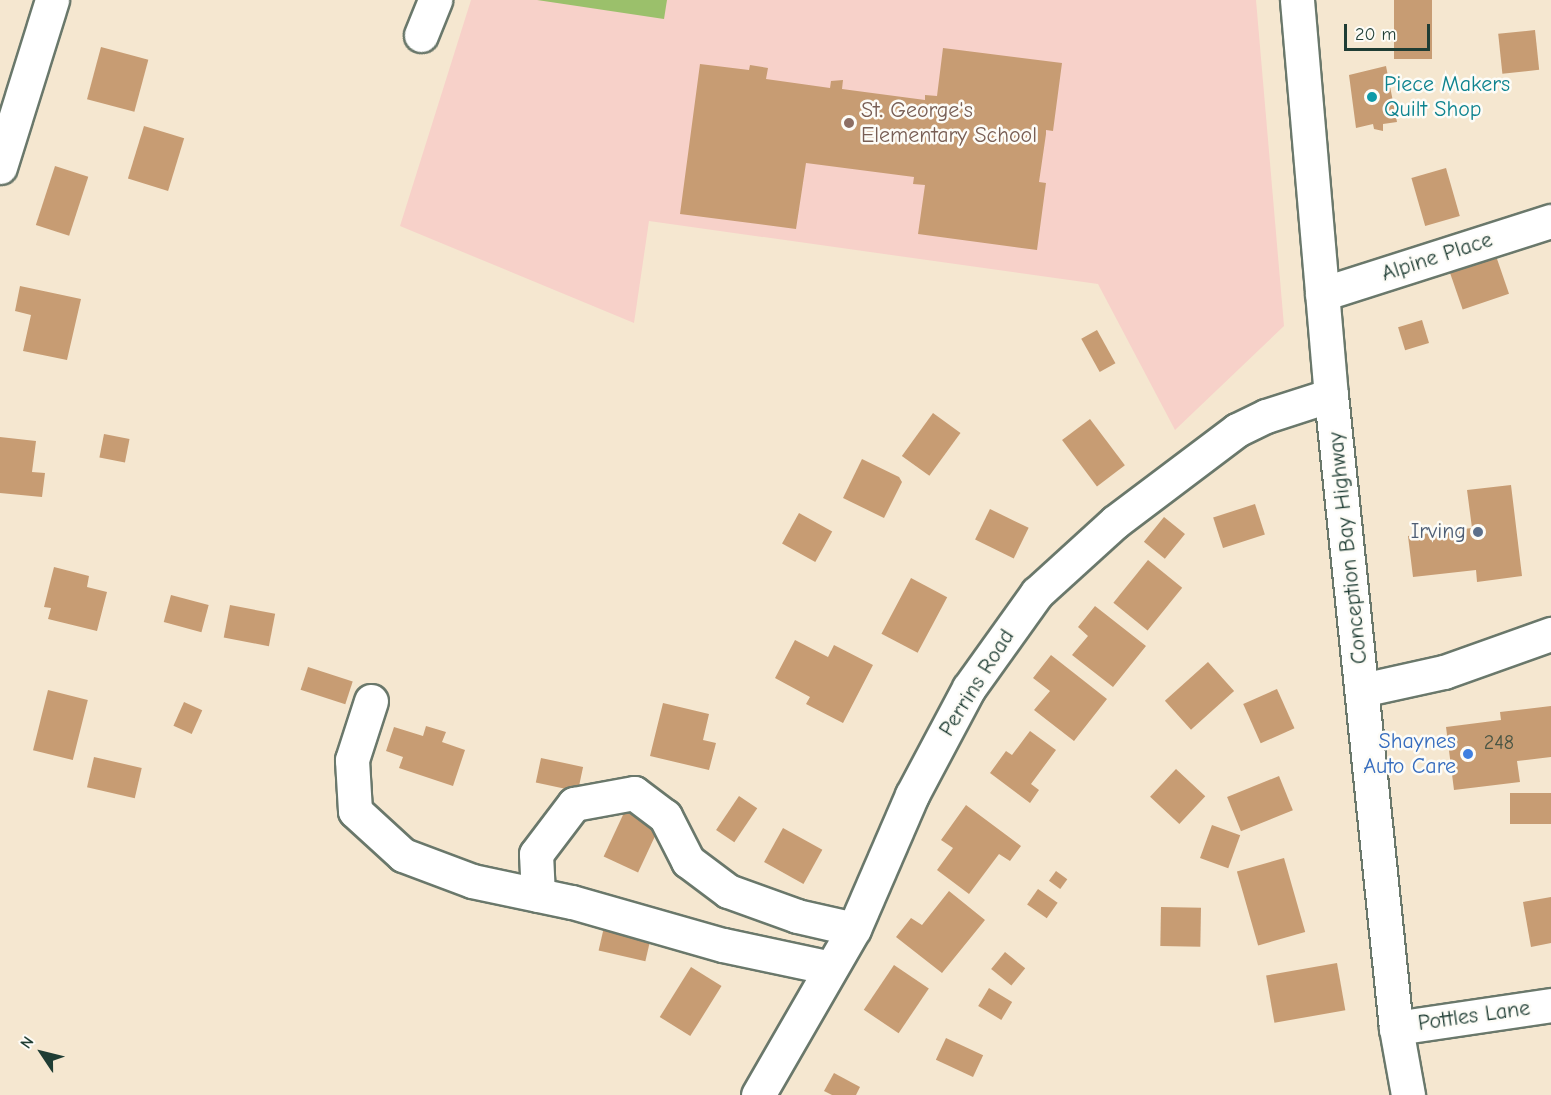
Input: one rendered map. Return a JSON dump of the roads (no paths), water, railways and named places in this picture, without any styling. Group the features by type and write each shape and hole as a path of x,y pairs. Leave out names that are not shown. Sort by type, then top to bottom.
{"street":[{"path":"0,167 52,0"},
{"path":"421,35 435,0"},
{"name":"Conception Bay Highway","path":"1297,0 1331,395 1396,1028 1408,1095"},
{"name":"Alpine Place","path":"1322,294 1551,221"},
{"name":"Perrins Road","path":"758,1095 854,929 912,795 964,698 1037,593 1115,522 1238,430 1266,416 1331,395"},
{"path":"1362,690 1444,672 1551,634"},
{"path":"371,701 352,760 355,811 403,855 472,880 572,902 723,945 831,968"},
{"path":"538,895 536,854 574,804 634,794 665,816 688,861 728,891 797,916 854,929"},
{"name":"Pottles Lane","path":"1396,1028 1551,1005"}],"place":[{"name":"Piece Makers Quilt Shop","path":"1372,97"},
{"name":"St. George's Elementary School","path":"849,123"},
{"name":"Irving","path":"1478,532"},
{"name":"Shaynes Auto Care","path":"1468,754"}]}
